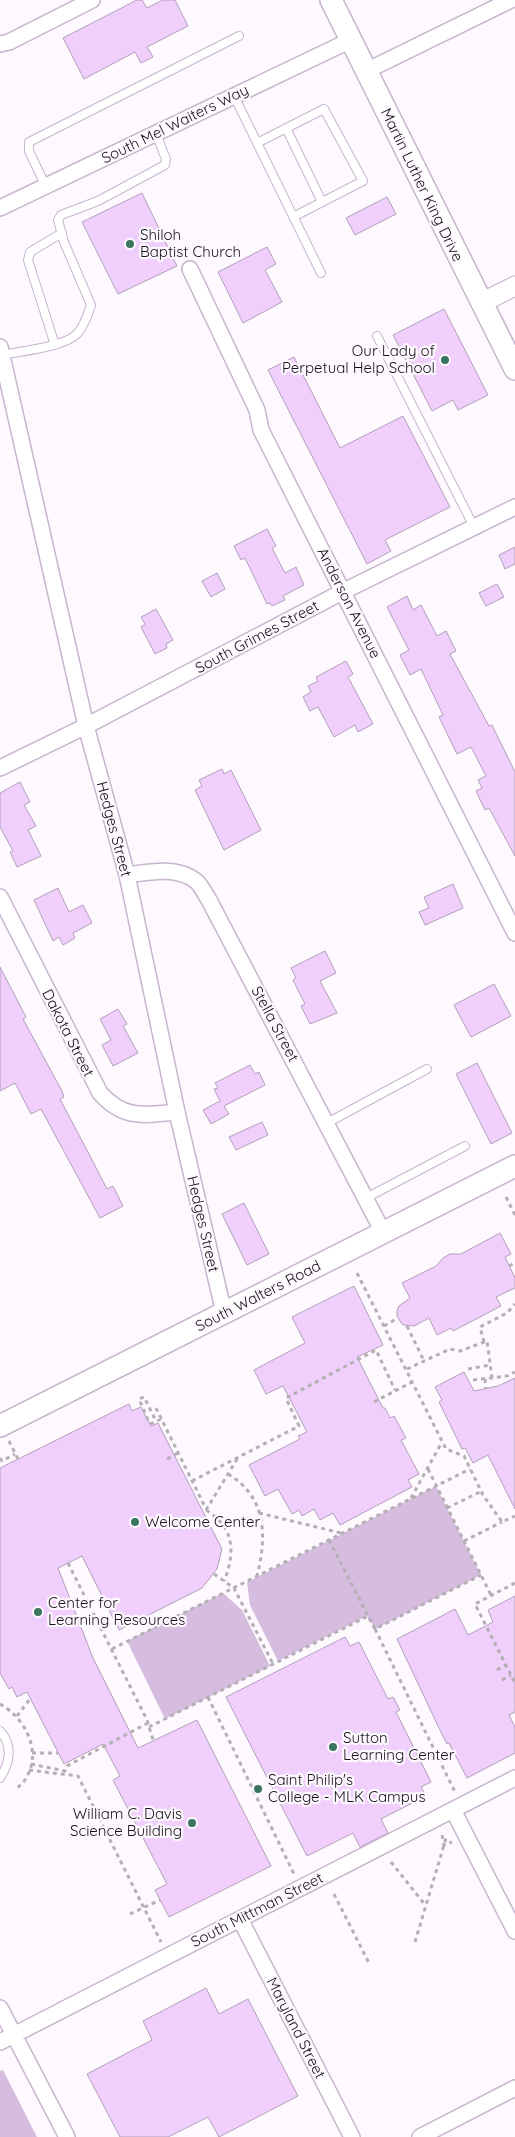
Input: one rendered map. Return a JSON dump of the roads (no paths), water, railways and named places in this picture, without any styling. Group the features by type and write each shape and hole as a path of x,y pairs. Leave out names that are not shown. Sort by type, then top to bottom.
{"main road":[{"name":"Martin Luther King Drive","path":"331,0 515,369"},
{"name":"South Walters Road","path":"4,1433 224,1313 515,1166"}],"street":[{"path":"0,44 9,42 92,0"},
{"path":"366,71 511,0"},
{"name":"South Mel Waiters Way","path":"0,208 351,40"},
{"name":"Anderson Avenue","path":"190,269 257,410 261,430 344,591 515,933"},
{"path":"481,303 515,286"},
{"name":"Hedges Street","path":"1,351 86,726 127,876 177,1112 224,1313"},
{"name":"South Grimes Street","path":"0,768 86,726 344,591 515,507"},
{"name":"Stella Street","path":"127,876 158,870 181,873 197,881 209,900 383,1232"},
{"name":"Dakota Street","path":"0,897 100,1093 109,1104 121,1111 132,1114 152,1115 177,1112"},
{"name":"South Mittman Street","path":"7,2038 240,1919 455,1802 515,1778"},
{"path":"455,1802 515,1931"},
{"name":"Maryland Street","path":"240,1919 352,2137"},
{"path":"0,2008 7,2038 66,2137"},
{"path":"420,2137 515,2088"}],"lane":[{"path":"46,187 29,151 29,142 239,36"},
{"path":"234,96 320,272"},
{"path":"257,143 324,109 362,180 293,217"},
{"path":"286,128 322,202"},
{"path":"1,351 55,345 77,334 88,314 90,305 58,220 62,215 98,201 165,165 166,158 156,134"},
{"path":"55,345 28,260 30,252 62,233"},
{"path":"377,336 474,527"},
{"path":"327,1123 427,1069"},
{"path":"366,1198 465,1146"},
{"path":"0,1731 9,1746 10,1757 6,1769 0,1778"}],"place":[{"name":"Shiloh Baptist Church","path":"130,244"},
{"name":"Our Lady of Perpetual Help School","path":"445,360"},
{"name":"Welcome Center","path":"135,1522"},
{"name":"Center for Learning Resources","path":"38,1612"},
{"name":"Sutton Learning Center","path":"333,1747"},
{"name":"Saint Philip's College - MLK Campus","path":"258,1789"},
{"name":"William C. Davis Science Building","path":"192,1823"}]}
